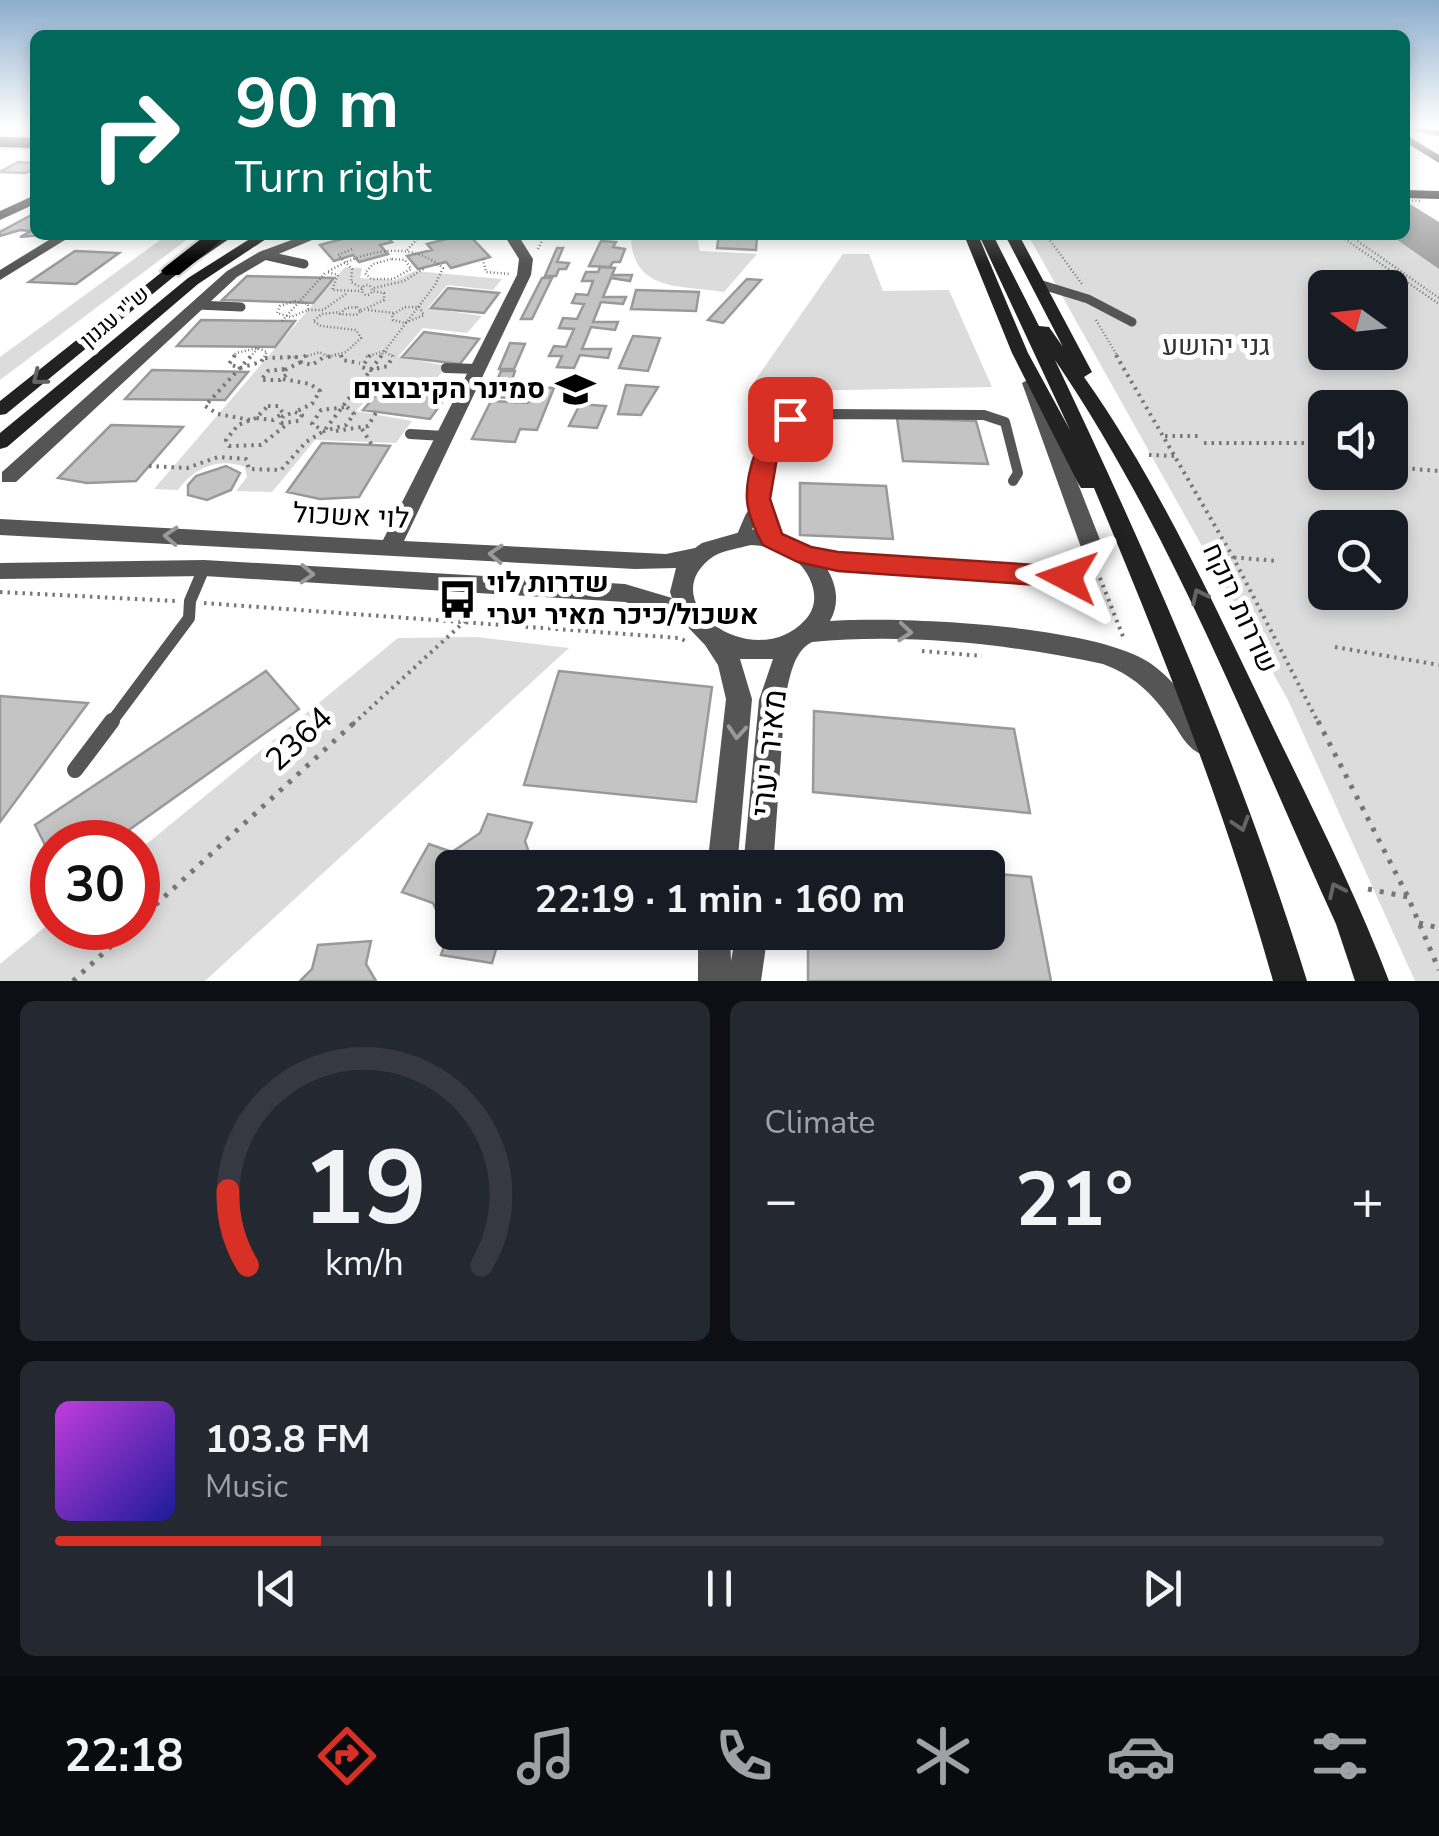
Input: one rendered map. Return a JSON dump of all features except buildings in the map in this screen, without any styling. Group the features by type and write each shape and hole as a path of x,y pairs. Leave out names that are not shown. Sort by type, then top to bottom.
{"highway":[{"path":"172,271 212,240"}],"main road":[{"path":"1410,181 1439,182"},
{"path":"1410,197 1439,195"},
{"name":"ש''י עגנון","path":"0,410 172,271 220,240"},
{"name":"ש''י עגנון","path":"0,442 172,298 257,240"},
{"path":"983,240 1020,353 1182,667"},
{"name":"שדרות רוקח","path":"983,240 1113,432 1215,630 1350,920 1372,981"},
{"path":"1015,240 1113,432"},
{"name":"שדרות רוקח","path":"1011,284 1182,667 1227,781 1290,981"}],"street":[{"path":"0,216 30,201"},
{"path":"0,276 58,240"},
{"path":"8,478 232,274 264,255 304,240"},
{"path":"389,549 524,276 526,259 514,240"},
{"path":"172,298 180,304 198,305"},
{"path":"104,356 135,342 161,339"},
{"path":"1020,353 1093,558 1084,572 1067,577 866,564 806,556 771,539 742,538 713,546 698,556 682,582 685,612 696,628 714,641 754,651 801,638 869,629 1058,645 1112,655 1134,665 1158,684 1227,781"},
{"name":"לוי אשכול","path":"0,527 666,562 698,556"},
{"path":"801,638 826,602 826,585 819,569 806,556"},
{"path":"0,571 204,568 625,593 685,612"},
{"name":"מאיר יערי","path":"759,850 772,700 778,672 801,638"},
{"name":"מאיר יערי","path":"714,641 729,662 739,700 724,850"},
{"path":"728,818 761,822"},
{"path":"714,950 715,981"},
{"path":"744,981 749,950"}],"lane":[{"path":"264,255 304,264"},
{"path":"1039,284 1088,299 1132,322"},
{"path":"198,305 241,307"},
{"path":"446,368 477,368"},
{"path":"742,538 758,499 770,438 790,419 826,414 984,416 1005,422 1018,473 1013,481"},
{"path":"410,434 444,436"},
{"path":"758,499 771,539"},
{"path":"75,770 189,618 190,602 204,568"}],"path":[{"path":"1410,198 1422,200"},
{"path":"398,259 411,264 408,272 377,280 368,277 368,267 398,259 416,240"},
{"path":"1050,240 1071,265 1093,315 1233,556 1408,897 1439,970"},
{"path":"1347,240 1439,301"},
{"path":"1357,240 1439,301"},
{"path":"352,250 338,255 352,269 352,282 361,290"},
{"path":"149,466 187,468 233,455 246,459 249,469 281,470 306,442 324,430 419,307 443,268 434,258 406,251 369,255 326,272 284,319"},
{"path":"484,259 486,272 524,276"},
{"path":"326,272 338,278 332,290 350,291 404,282 424,268"},
{"path":"372,289 377,280"},
{"path":"368,310 382,303 385,296 372,289"},
{"path":"323,310 350,291"},
{"path":"284,319 278,315 278,308 300,301 308,304 308,310"},
{"path":"284,319 308,310 340,312 353,306 361,311"},
{"path":"340,312 346,317 368,310 394,314 405,307 419,307"},
{"path":"394,314 395,321 407,322 424,315 419,307"},
{"path":"265,358 267,352 259,347 244,350 230,358 228,364 240,368 265,358 302,359 315,365 358,345 360,332 312,321 330,312"},
{"path":"259,347 205,406 218,414 266,421 295,412 312,404 320,391 310,384 282,379 266,382 261,378 320,352 328,357"},
{"path":"360,363 371,353 384,351 394,355 392,363 370,370"},
{"path":"341,354 342,360 360,363 370,370"},
{"path":"282,379 285,370"},
{"path":"286,425 280,421 282,408 273,406 259,411 230,432 226,440 229,446 258,446 302,417"},
{"path":"295,412 313,418 328,408 352,409 353,418 331,430"},
{"path":"313,418 314,428 362,429 372,424 376,411"},
{"path":"362,429 372,446"},
{"path":"1166,436 1200,436"},
{"path":"1204,443 1308,443"},
{"path":"1149,454 1176,456"},
{"path":"1408,469 1439,471"},
{"path":"1204,555 1278,562"},
{"path":"1093,558 1134,665"},
{"name":"2364","path":"160,902 464,622 484,585"},
{"path":"0,592 621,634"},
{"path":"1335,646 1439,665"},
{"path":"1368,890 1408,897"},
{"path":"1419,922 1439,928"},
{"path":"72,981 107,950"}],"green space":[{"path":"160,240 186,240 0,380 0,357"},
{"path":"632,240 697,240 700,251 757,254 724,292 662,283 640,268"},
{"name":"גני יהושע","path":"1031,240 1397,240 1439,269 1439,981 1415,981 1288,700"},
{"path":"843,254 869,254 883,291 949,290 992,387 747,392"},
{"path":"345,267 362,268 360,278 395,280 415,271 502,279 493,290 447,285 428,308 482,316 467,333 423,328 398,357 448,366 432,383 388,377 356,411 412,421 396,443 315,440 272,492 236,491 247,477 245,467 226,463 199,470 178,490 154,489"},
{"path":"477,637 569,648 205,981 0,981 0,964 30,939 30,950 160,950 160,833 398,638"}],"shaded area":[{"path":"1410,204 1439,222 1439,269 1397,240 1410,240"}],"place":[{"name":"סמינר הקיבוצים","path":"575,389"},
{"name":"שדרות לוי אשכול/כיכר מאיר יערי","path":"457,599"}],"route":[{"path":"790,419 770,438 758,499 771,539 806,556 838,561 1067,577"}]}
